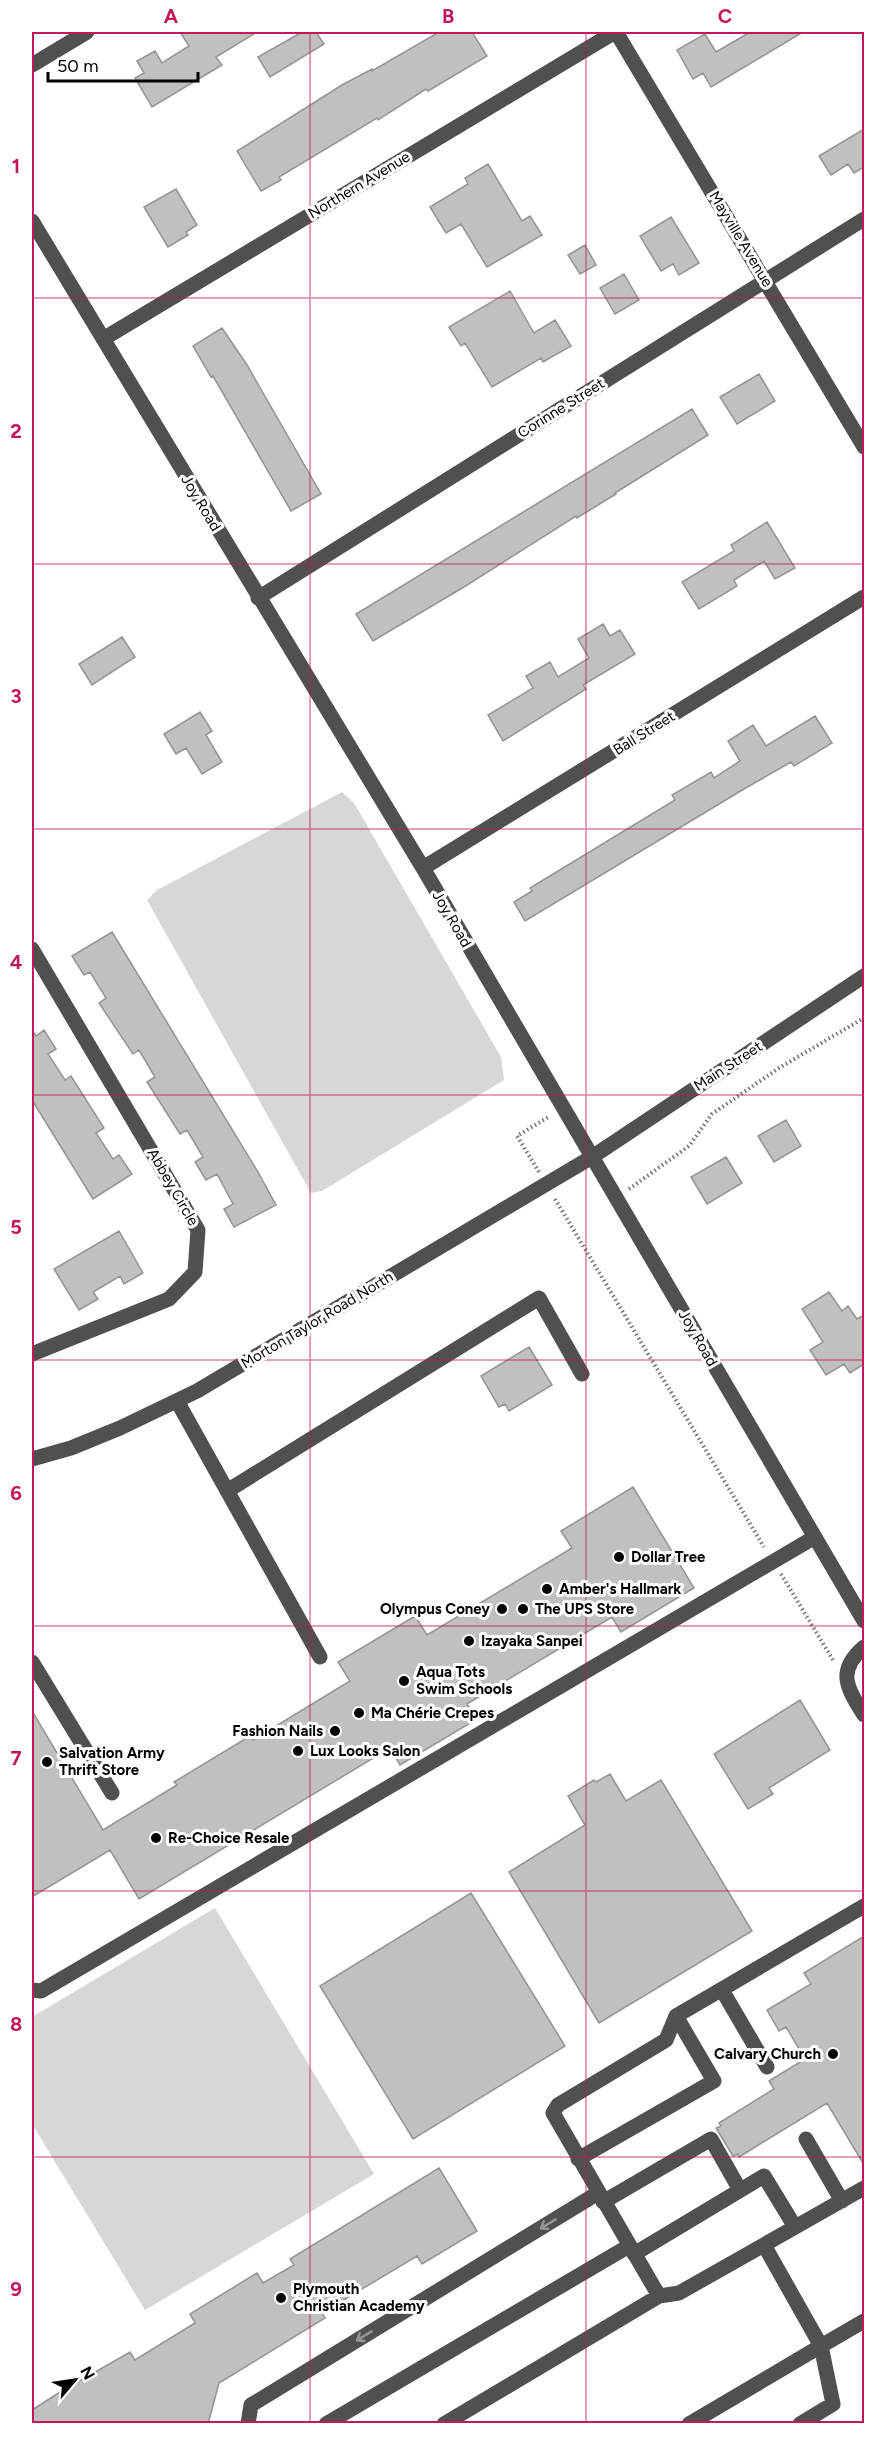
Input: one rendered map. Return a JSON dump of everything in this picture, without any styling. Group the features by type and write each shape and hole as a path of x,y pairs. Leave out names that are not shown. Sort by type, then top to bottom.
{"street":[{"path":"32,65 87,32"},
{"name":"Mayville Avenue","path":"616,32 864,447"},
{"name":"Northern Avenue","path":"103,339 616,32"},
{"name":"Corinne Street","path":"258,598 864,219"},
{"name":"Joy Road","path":"32,222 423,868 864,1621"},
{"name":"Ball Street","path":"423,868 864,597"},
{"name":"Abbey Circle","path":"32,949 198,1230 195,1272 169,1299 32,1354"},
{"name":"Main Street","path":"592,1157 864,976"},
{"name":"Morton Taylor Road North","path":"32,1459 71,1448 177,1401 592,1157"},
{"path":"228,1491 539,1298 582,1374"},
{"path":"177,1401 320,1657"},
{"path":"32,1990 41,1991 815,1537"},
{"path":"864,1647 852,1657 846,1671 849,1686 864,1716"},
{"path":"32,1662 112,1793"},
{"path":"659,2296 600,2198 553,2113 558,2105 666,2040 676,2016 864,1906"},
{"path":"722,1990 767,2067"},
{"path":"578,2159 714,2081 676,2016"},
{"path":"248,2424 251,2404 600,2198 711,2139 740,2190"},
{"path":"806,2139 842,2201"},
{"path":"326,2424 764,2176 795,2227"},
{"path":"444,2424 659,2296 679,2293 864,2188"},
{"path":"764,2245 821,2346 833,2404 800,2424"},
{"path":"689,2424 864,2321"}],"path":[{"path":"616,1198 689,1146 712,1114 779,1068 864,1018"},
{"path":"527,1154 518,1136 543,1120"},
{"path":"559,1206 764,1546"},
{"path":"779,1570 849,1686"}],"shaded area":[{"path":"342,792 354,803 501,1057 504,1080 322,1191 311,1193 147,900 157,890"},
{"path":"215,1908 374,2174 145,2310 32,2124 32,2017"}],"building":[{"path":"180,32 257,32 216,57 222,65 152,107 135,78 144,73 137,61 155,51 162,63 189,46"},
{"path":"302,32 316,32 324,44 270,77 258,57"},
{"path":"439,32 472,32 487,56 428,91 426,89 378,120 377,118 279,177 281,180 261,191 237,151 342,85 372,69 372,71"},
{"path":"750,32 803,32 711,87 703,73 693,79 677,50 705,34 716,52"},
{"path":"864,129 864,167 854,173 848,164 831,175 819,156"},
{"path":"488,164 522,221 530,216 542,235 487,267 461,224 446,233 430,207 468,184 465,178"},
{"path":"176,189 197,225 186,232 188,235 168,247 144,207"},
{"path":"671,217 699,263 679,275 673,264 661,271 640,236"},
{"path":"585,245 596,265 580,274 568,255"},
{"path":"624,274 639,300 615,314 600,288"},
{"path":"510,291 534,333 555,320 571,346 543,362 541,358 492,387 465,343 461,346 449,327"},
{"path":"222,328 247,365 321,494 291,511 213,376 211,377 193,346"},
{"path":"759,374 775,401 737,424 720,397"},
{"path":"692,409 708,435 577,518 576,516 373,641 356,614"},
{"path":"767,522 795,568 775,579 764,561 734,580 737,586 699,609 682,582 734,551 731,545"},
{"path":"603,624 610,636 620,630 635,654 583,685 586,689 503,741 488,715 533,688 526,676 550,662 558,677 589,658 578,639"},
{"path":"122,637 135,657 92,685 79,664"},
{"path":"200,712 212,731 206,735 222,762 202,774 186,748 176,754 164,734"},
{"path":"815,716 832,743 794,766 791,762 744,789 525,921 514,902 532,891 530,888 675,800 672,795 711,772 714,778 740,761 728,741 753,725 766,746"},
{"path":"112,932 276,1205 234,1227 224,1209 233,1204 217,1174 206,1180 195,1162 203,1157 187,1130 180,1134 147,1082 155,1077 139,1050 133,1054 99,1003 106,998 90,972 84,975 72,956"},
{"path":"32,1029 36,1036 44,1030 56,1049 48,1054 65,1080 71,1076 104,1128 96,1133 113,1159 119,1155 132,1174 93,1199 32,1100"},
{"path":"786,1120 801,1146 774,1162 758,1136"},
{"path":"726,1157 742,1183 707,1204 691,1177"},
{"path":"119,1231 143,1273 124,1284 120,1276 93,1292 98,1299 79,1310 54,1269"},
{"path":"829,1292 842,1311 848,1306 857,1319 864,1315 864,1364 850,1373 844,1364 826,1375 810,1350 823,1342 802,1309"},
{"path":"529,1347 552,1385 509,1411 505,1404 499,1407 481,1376"},
{"path":"633,1487 694,1588 621,1632 612,1617 467,1704 477,1719 400,1765 390,1748 139,1899 110,1850 32,1897 32,1711 103,1830 177,1785 174,1782 250,1736 253,1740 350,1681 338,1662 415,1616 427,1635 572,1548 561,1531"},
{"path":"800,1700 830,1750 769,1788 773,1794 748,1809 714,1754"},
{"path":"610,1774 626,1801 661,1780 752,1931 599,2023 509,1872 585,1825 568,1796 594,1780 596,1782"},
{"path":"471,1893 565,2046 413,2139 320,1986"},
{"name":"Calvary Church","path":"864,1936 864,2165 827,2103 739,2157 738,2154 733,2156 716,2128 721,2126 719,2123 774,2089 769,2081 805,2059 786,2027 779,2031 767,2010 811,1984 804,1973"},
{"name":"Plymouth Christian Academy","path":"439,2168 477,2231 422,2264 417,2256 322,2313 325,2318 219,2383 208,2424 32,2424 32,2410 57,2394 130,2352 135,2360 195,2323 190,2314 257,2273 263,2283 294,2265 290,2259"}],"place":[{"name":"Dollar Tree","path":"619,1557"},
{"name":"Amber's Hallmark","path":"547,1589"},
{"name":"Olympus Coney","path":"502,1609"},
{"name":"The UPS Store","path":"523,1609"},
{"name":"Izayaka Sanpei","path":"469,1641"},
{"name":"Aqua Tots Swim Schools","path":"404,1681"},
{"name":"Ma Chérie Crepes","path":"359,1713"},
{"name":"Fashion Nails","path":"335,1731"},
{"name":"Lux Looks Salon","path":"298,1751"},
{"name":"Salvation Army Thrift Store","path":"47,1762"},
{"name":"Re-Choice Resale","path":"156,1838"},
{"name":"Calvary Church","path":"833,2054"},
{"name":"Plymouth Christian Academy","path":"281,2298"}]}
